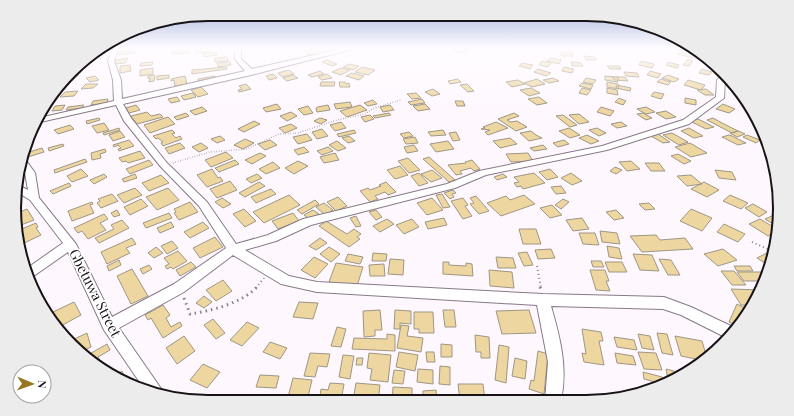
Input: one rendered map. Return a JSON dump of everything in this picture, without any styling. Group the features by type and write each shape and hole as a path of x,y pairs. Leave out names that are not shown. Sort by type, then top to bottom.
{"street":[{"path":"113,67 116,80 118,102 127,119 164,165 202,204 233,250 286,280 316,287 543,300 639,301 664,303 686,311 727,331"},
{"path":"246,67 251,73"},
{"path":"43,120 274,67"},
{"path":"109,326 180,288 233,250 272,238 307,222 451,186 483,173 604,148 686,122 720,98 721,79"},
{"path":"26,166 30,173 34,198"},
{"path":"22,190 34,198"},
{"name":"Gbetuwa Street","path":"34,198 70,244 109,326 151,386"},
{"path":"32,271 70,244"},
{"path":"543,300 552,338 557,387 555,395"}],"path":[{"path":"164,165 210,152 247,149 263,140 279,134 298,133 337,120 366,114 374,108 401,100"},
{"path":"752,242 768,249"},
{"path":"537,266 543,300"},
{"path":"180,288 190,314 216,310 252,292 270,270"}],"building":[{"path":"120,67 130,67 131,71 120,73"},
{"path":"227,67 227,69 192,74 192,70"},
{"path":"344,67 357,67 353,70"},
{"path":"361,67 375,70 368,75 355,72"},
{"path":"564,67 574,69 572,73 562,71"},
{"path":"608,67 620,67 621,69 610,69"},
{"path":"153,68 153,74 140,76 140,70"},
{"path":"341,68 350,70 341,75 332,72"},
{"path":"538,69 551,73 546,76 534,72"},
{"path":"702,69 712,72 709,75 699,73"},
{"path":"289,70 294,74 282,77 278,73"},
{"path":"320,71 324,74 312,77 308,75"},
{"path":"650,71 661,74 658,78 647,75"},
{"path":"624,72 637,73 639,77 626,76"},
{"path":"352,73 364,76 359,80 346,76"},
{"path":"273,74 277,78 269,80 266,76"},
{"path":"327,74 332,78 322,80 318,77"},
{"path":"155,75 154,81 149,82 150,78 148,78 148,76"},
{"path":"169,75 169,78 157,80 157,76"},
{"path":"293,75 298,78 287,81 283,78"},
{"path":"668,75 679,79 674,82 662,78"},
{"path":"95,76 99,80 90,82 86,78"},
{"path":"185,76 187,84 175,86 174,80 171,81 171,79"},
{"path":"215,76 216,78 198,81 198,79"},
{"path":"605,76 618,77 618,82 605,80"},
{"path":"612,77 625,77 628,81 615,80"},
{"path":"553,78 559,81 549,83 543,80"},
{"path":"586,78 596,80 593,84 583,82"},
{"path":"458,79 461,82 450,84 448,81"},
{"path":"537,79 545,84 532,87 524,83"},
{"path":"661,79 671,82 668,85 657,82"},
{"path":"518,80 525,84 512,87 506,82"},
{"path":"688,80 705,85 701,90 684,85"},
{"path":"321,82 335,82 334,86 320,86"},
{"path":"339,82 345,82 346,84 349,83 350,87 340,87"},
{"path":"607,82 618,84 619,89 607,87"},
{"path":"582,83 593,85 591,89 579,86"},
{"path":"86,84 98,84 93,88 81,89"},
{"path":"246,84 251,89 239,92 238,90 242,89 239,86"},
{"path":"467,84 474,91 468,92 460,85"},
{"path":"617,85 631,88 630,91 616,88"},
{"path":"201,87 208,94 198,97 191,90"},
{"path":"531,88 540,93 529,96 520,90"},
{"path":"582,88 591,90 587,95 579,93"},
{"path":"607,88 617,90 618,95 607,93"},
{"path":"433,89 440,94 432,96 425,92"},
{"path":"706,89 714,95 705,95 697,90"},
{"path":"78,91 74,96 60,97 65,92"},
{"path":"654,92 664,94 661,99 651,96"},
{"path":"193,93 196,97 184,100 181,96"},
{"path":"416,93 421,98 412,99 407,94"},
{"path":"177,97 180,101 171,103 168,99"},
{"path":"539,97 547,103 537,105 528,99"},
{"path":"619,98 626,101 623,105 615,102"},
{"path":"685,98 696,100 696,105 685,103"},
{"path":"108,99 107,103 91,105 93,101"},
{"path":"422,99 425,103 411,105 408,102"},
{"path":"373,100 377,104 368,106 364,103"},
{"path":"455,101 463,101 465,106 457,106"},
{"path":"350,102 352,107 336,109 334,104"},
{"path":"277,104 281,109 266,112 263,108"},
{"path":"425,104 430,109 418,111 413,106"},
{"path":"723,104 735,109 729,113 716,109"},
{"path":"65,105 62,110 52,111 55,106"},
{"path":"84,105 82,108 66,110 68,107"},
{"path":"136,105 140,110 129,113 126,108"},
{"path":"328,105 330,110 317,112 316,108"},
{"path":"360,105 367,110 347,117 340,111"},
{"path":"390,105 394,110 383,112 380,107"},
{"path":"308,106 313,113 304,115 298,109"},
{"path":"202,107 207,111 195,115 190,111"},
{"path":"601,107 614,111 610,116 597,112"},
{"path":"646,107 655,112 646,114 637,109"},
{"path":"666,111 676,117 666,119 656,113"},
{"path":"147,112 151,116 160,114 163,117 137,124 131,116"},
{"path":"291,112 297,116 287,121 280,116"},
{"path":"186,113 189,116 177,120 174,117"},
{"path":"389,113 391,115 375,118 373,116"},
{"path":"514,113 519,116 507,120 511,122 517,121 527,127 516,131 498,119"},
{"path":"643,113 652,118 646,120 637,114"},
{"path":"579,114 589,122 579,124 569,115"},
{"path":"370,115 374,119 365,122 361,117"},
{"path":"563,115 577,125 570,127 556,116"},
{"path":"168,117 175,124 150,133 144,125"},
{"path":"99,118 100,120 87,124 86,121"},
{"path":"320,118 327,120 321,124 314,121"},
{"path":"713,118 738,131 732,133 707,120"},
{"path":"698,119 714,127 706,129 690,121"},
{"path":"254,121 260,124 244,132 238,129"},
{"path":"341,122 346,128 335,131 330,125"},
{"path":"496,122 508,128 488,135 485,132 490,130 481,129 485,128 483,127"},
{"path":"621,122 627,126 617,128 611,124"},
{"path":"104,123 109,130 97,133 92,126"},
{"path":"291,124 297,128 285,133 279,128"},
{"path":"70,125 74,129 58,134 54,130"},
{"path":"119,128 120,130 104,135 103,133"},
{"path":"569,128 580,135 570,138 559,131"},
{"path":"597,128 606,133 599,136 589,130"},
{"path":"689,128 703,136 694,138 681,131"},
{"path":"322,129 328,136 317,139 312,132"},
{"path":"172,130 175,133 172,134 176,138 180,136 182,139 163,146 161,143 163,142 153,136"},
{"path":"354,130 356,133 339,137 337,134"},
{"path":"443,130 446,135 431,136 428,132"},
{"path":"120,131 125,137 113,141 109,135"},
{"path":"531,131 542,138 529,141 520,133"},
{"path":"739,131 745,134 737,137 730,133"},
{"path":"409,132 413,136 404,138 400,134"},
{"path":"456,132 460,140 453,141 449,133"},
{"path":"672,133 688,142 679,145 663,135"},
{"path":"307,134 312,140 298,144 293,137"},
{"path":"658,134 670,142 663,143 651,136"},
{"path":"587,135 599,141 591,144 579,138"},
{"path":"729,135 746,143 738,145 722,137"},
{"path":"747,135 760,140 756,143 743,137"},
{"path":"220,136 225,140 217,143 211,139"},
{"path":"349,136 355,141 348,143 342,138"},
{"path":"415,137 418,143 406,144 403,139"},
{"path":"510,138 517,144 500,148 493,141"},
{"path":"245,139 254,143 243,149 234,145"},
{"path":"129,140 134,146 119,151 118,149 121,148 118,145 114,147 113,145"},
{"path":"270,140 277,145 265,150 258,144"},
{"path":"564,140 569,144 558,147 553,143"},
{"path":"337,141 346,148 338,151 329,145"},
{"path":"448,141 454,149 436,152 430,144"},
{"path":"180,143 185,148 169,154 165,148"},
{"path":"201,143 208,148 199,152 192,147"},
{"path":"690,143 707,153 691,157 675,147"},
{"path":"63,144 64,146 49,151 48,148"},
{"path":"414,145 418,151 407,153 404,147"},
{"path":"543,145 547,149 534,151 530,148"},
{"path":"304,147 309,152 298,155 294,150"},
{"path":"328,147 333,151 322,155 317,151"},
{"path":"42,148 44,152 28,157 30,152"},
{"path":"105,149 106,152 100,154 101,158 92,160 91,153"},
{"path":"140,151 145,158 128,163 126,161 122,162 119,158"},
{"path":"226,152 233,158 211,167 205,160"},
{"path":"260,153 266,156 252,164 245,160"},
{"path":"335,153 339,160 324,163 320,157"},
{"path":"528,153 533,161 511,162 506,154"},
{"path":"678,154 691,161 684,164 671,156"},
{"path":"429,157 455,180 449,182 423,159"},
{"path":"408,158 420,170 409,173 398,161"},
{"path":"85,159 87,162 55,173 54,170"},
{"path":"149,160 153,165 130,174 126,169"},
{"path":"235,160 239,164 219,172 215,168"},
{"path":"472,160 480,169 474,171 471,168 460,171 462,174 456,175 448,165 466,163 465,162"},
{"path":"298,161 308,166 294,174 285,168"},
{"path":"631,161 640,169 627,171 619,162"},
{"path":"273,162 280,168 266,174 259,169"},
{"path":"645,163 659,163 665,171 651,171"},
{"path":"400,166 408,175 395,179 387,170"},
{"path":"615,167 622,170 616,174 610,171"},
{"path":"81,169 88,176 72,182 67,176"},
{"path":"212,169 218,178 220,177 223,181 207,187 197,175"},
{"path":"550,169 558,177 547,180 539,172"},
{"path":"432,170 442,178 431,182 421,174"},
{"path":"715,170 732,172 736,180 719,178"},
{"path":"419,173 428,183 419,186 411,176"},
{"path":"534,173 545,183 523,189 521,186 517,187 514,183 519,182 514,177"},
{"path":"571,173 582,181 572,185 561,178"},
{"path":"104,174 107,177 94,184 90,180"},
{"path":"135,174 137,178 124,182 122,179"},
{"path":"257,174 262,178 251,183 246,179"},
{"path":"503,174 507,177 497,180 494,177"},
{"path":"161,175 169,183 149,191 142,183"},
{"path":"691,175 702,184 687,186 677,176"},
{"path":"230,181 237,190 217,198 210,189"},
{"path":"259,182 265,186 245,197 239,193"},
{"path":"386,182 396,192 388,195 385,192 375,196 378,199 370,202 360,191 368,188 370,190 381,186 379,185"},
{"path":"704,182 719,190 707,197 691,189"},
{"path":"69,183 71,186 53,194 50,191"},
{"path":"561,186 566,193 556,194 551,187"},
{"path":"135,188 142,195 124,203 117,195"},
{"path":"168,188 179,200 157,210 146,197"},
{"path":"271,189 276,194 256,203 251,197"},
{"path":"453,190 456,193 452,194 454,197 450,199 444,193"},
{"path":"112,194 118,201 101,208 97,203 100,201 98,199"},
{"path":"442,194 450,207 443,208 436,195"},
{"path":"289,195 300,205 264,223 253,212"},
{"path":"524,195 535,204 501,216 487,203 506,196 510,200"},
{"path":"730,195 748,203 741,209 723,201"},
{"path":"476,196 489,211 479,214 470,204 474,203 470,198"},
{"path":"338,197 347,206 336,211 327,202"},
{"path":"222,198 231,204 223,208 215,202"},
{"path":"432,198 443,210 427,215 417,203"},
{"path":"463,198 468,205 465,206 472,216 463,219 451,201"},
{"path":"141,199 148,206 130,215 124,207"},
{"path":"563,199 569,202 561,209 555,205"},
{"path":"315,200 319,204 302,214 297,210"},
{"path":"92,202 93,204 90,205 94,213 72,221 68,211"},
{"path":"190,202 198,212 179,220 174,213 176,212 174,209"},
{"path":"324,203 333,210 325,215 316,207"},
{"path":"649,203 655,209 645,210 639,204"},
{"path":"753,204 767,212 759,217 745,208"},
{"path":"552,205 562,215 550,218 540,208"},
{"path":"27,209 34,220 22,225 21,212"},
{"path":"244,209 256,221 245,227 233,214"},
{"path":"691,209 712,218 702,231 680,221"},
{"path":"117,210 120,215 114,217 111,213"},
{"path":"313,210 319,214 310,220 304,215"},
{"path":"376,210 382,217 376,220 369,212"},
{"path":"616,210 624,218 614,220 606,212"},
{"path":"169,213 172,218 146,228 143,223"},
{"path":"293,213 299,221 278,229 272,221"},
{"path":"104,214 108,219 100,223 106,230 88,239 82,231 78,233 74,228"},
{"path":"773,215 772,224 765,219"},
{"path":"356,216 361,226 356,227 350,218"},
{"path":"444,218 447,225 428,229 425,222"},
{"path":"582,218 589,229 573,231 566,220"},
{"path":"387,219 394,224 380,232 373,226"},
{"path":"412,219 419,227 404,234 396,225"},
{"path":"760,219 772,226 771,235 768,236 749,224"},
{"path":"122,220 129,228 99,243 95,238 114,229 111,225"},
{"path":"326,221 347,234 354,229 361,234 357,237 360,239 349,247 319,226"},
{"path":"171,222 174,227 160,233 157,228"},
{"path":"203,222 209,228 190,238 184,232"},
{"path":"36,223 38,227 36,228 41,235 25,243 22,229"},
{"path":"724,224 745,234 738,242 717,232"},
{"path":"519,229 536,229 541,244 523,244"},
{"path":"600,231 617,233 620,244 602,242"},
{"path":"579,233 595,233 599,245 583,244"},
{"path":"656,235 660,240 685,238 693,249 642,252 630,236"},
{"path":"215,237 223,247 200,258 193,248"},
{"path":"132,238 136,244 126,248 130,253 107,264 101,252"},
{"path":"320,238 327,243 316,250 309,246"},
{"path":"172,241 178,248 167,254 161,246"},
{"path":"607,246 619,248 622,259 609,257"},
{"path":"156,247 163,253 154,258 148,253"},
{"path":"329,247 340,254 331,262 320,254"},
{"path":"551,249 555,258 538,259 535,250"},
{"path":"723,249 737,260 718,266 704,254"},
{"path":"178,251 187,261 173,269 171,267 167,269 165,266 169,264 164,258"},
{"path":"527,252 533,265 524,266 518,253"},
{"path":"373,253 387,254 386,261 372,261"},
{"path":"768,253 765,263 757,258"},
{"path":"348,254 363,257 360,264 345,261"},
{"path":"633,254 652,255 659,271 640,270"},
{"path":"314,257 328,264 315,278 301,270"},
{"path":"496,257 513,258 516,268 498,268"},
{"path":"390,259 404,260 403,275 388,274"},
{"path":"659,259 671,260 680,275 668,275"},
{"path":"119,260 121,265 109,271 107,266"},
{"path":"591,261 601,261 604,267 593,267"},
{"path":"191,262 196,267 180,276 176,270"},
{"path":"443,262 449,262 449,265 466,266 466,263 472,264 473,276 443,274"},
{"path":"605,262 622,262 627,272 609,272"},
{"path":"336,263 363,267 357,286 329,282"},
{"path":"384,264 385,276 370,276 369,265"},
{"path":"149,265 152,269 143,274 140,269"},
{"path":"734,266 750,266 753,271 737,271"},
{"path":"132,269 148,296 131,304 117,276"},
{"path":"489,270 512,272 514,288 490,286"},
{"path":"590,270 605,270 609,281 606,281 610,291 596,290"},
{"path":"721,271 734,271 746,285 732,285"},
{"path":"737,272 762,272 759,281 744,281"},
{"path":"223,280 232,291 216,301 206,290"},
{"path":"731,289 755,290 746,305 741,305"},
{"path":"204,296 212,302 204,308 196,303"},
{"path":"74,302 81,315 62,325 53,312"},
{"path":"299,302 318,303 313,319 293,317"},
{"path":"737,304 744,308 733,324 729,322"},
{"path":"163,305 170,315 166,318 171,327 180,322 182,326 163,338 151,318 148,320 145,315"},
{"path":"380,310 382,330 375,330 375,336 364,337 363,311"},
{"path":"395,310 411,311 411,324 400,323 400,329 394,329"},
{"path":"443,310 454,310 456,327 445,327"},
{"path":"529,310 536,333 502,334 496,311"},
{"path":"414,312 433,312 434,333 419,333 419,329 414,329"},
{"path":"213,319 225,333 216,339 204,325"},
{"path":"247,322 259,328 242,346 230,340"},
{"path":"401,325 409,326 407,336 423,338 421,352 397,348"},
{"path":"337,327 346,329 341,347 331,346"},
{"path":"582,329 601,332 603,341 599,341 604,365 584,362 582,353 586,354"},
{"path":"87,333 91,347 86,350 75,339"},
{"path":"657,333 667,334 673,355 662,353"},
{"path":"387,334 395,335 395,351 352,349 354,338 387,339"},
{"path":"638,334 650,336 654,350 642,348"},
{"path":"475,335 489,337 490,358 481,358 481,352 476,352"},
{"path":"184,336 195,351 177,364 166,348"},
{"path":"675,336 702,341 705,352 700,356 696,359 681,356"},
{"path":"614,337 634,340 637,350 617,347"},
{"path":"270,342 287,348 280,359 263,352"},
{"path":"107,344 110,350 98,357 99,360 91,353"},
{"path":"441,344 452,345 452,357 441,357"},
{"path":"499,345 509,347 506,383 495,380"},
{"path":"538,351 548,354 544,394 529,389 531,380 534,381"},
{"path":"399,352 418,355 415,371 396,367"},
{"path":"426,352 434,352 435,362 427,362"},
{"path":"638,352 656,353 662,370 644,369"},
{"path":"310,353 330,354 327,367 318,366 315,377 304,376"},
{"path":"369,353 391,355 388,382 370,380 372,369 367,368"},
{"path":"615,353 633,356 636,365 617,363"},
{"path":"343,355 354,356 350,379 339,377"},
{"path":"357,358 363,358 362,365 356,365"},
{"path":"515,358 527,361 525,379 512,376"},
{"path":"203,364 220,372 207,388 190,380"},
{"path":"440,366 450,367 450,385 439,384"},
{"path":"418,369 433,370 433,384 417,382"},
{"path":"666,369 674,371 674,373 670,376 667,375"},
{"path":"394,370 405,371 403,384 392,383"},
{"path":"643,372 662,377 662,379 655,382 644,379"},
{"path":"260,375 279,376 276,388 256,387"},
{"path":"293,378 312,380 308,395 289,395"},
{"path":"330,383 344,384 342,395 320,395 321,389 328,390"},
{"path":"356,383 380,385 379,395 354,395"},
{"path":"458,384 483,384 484,395 459,395"},
{"path":"393,387 412,388 412,395 392,395"},
{"path":"436,390 436,395 423,395 423,391"}]}
